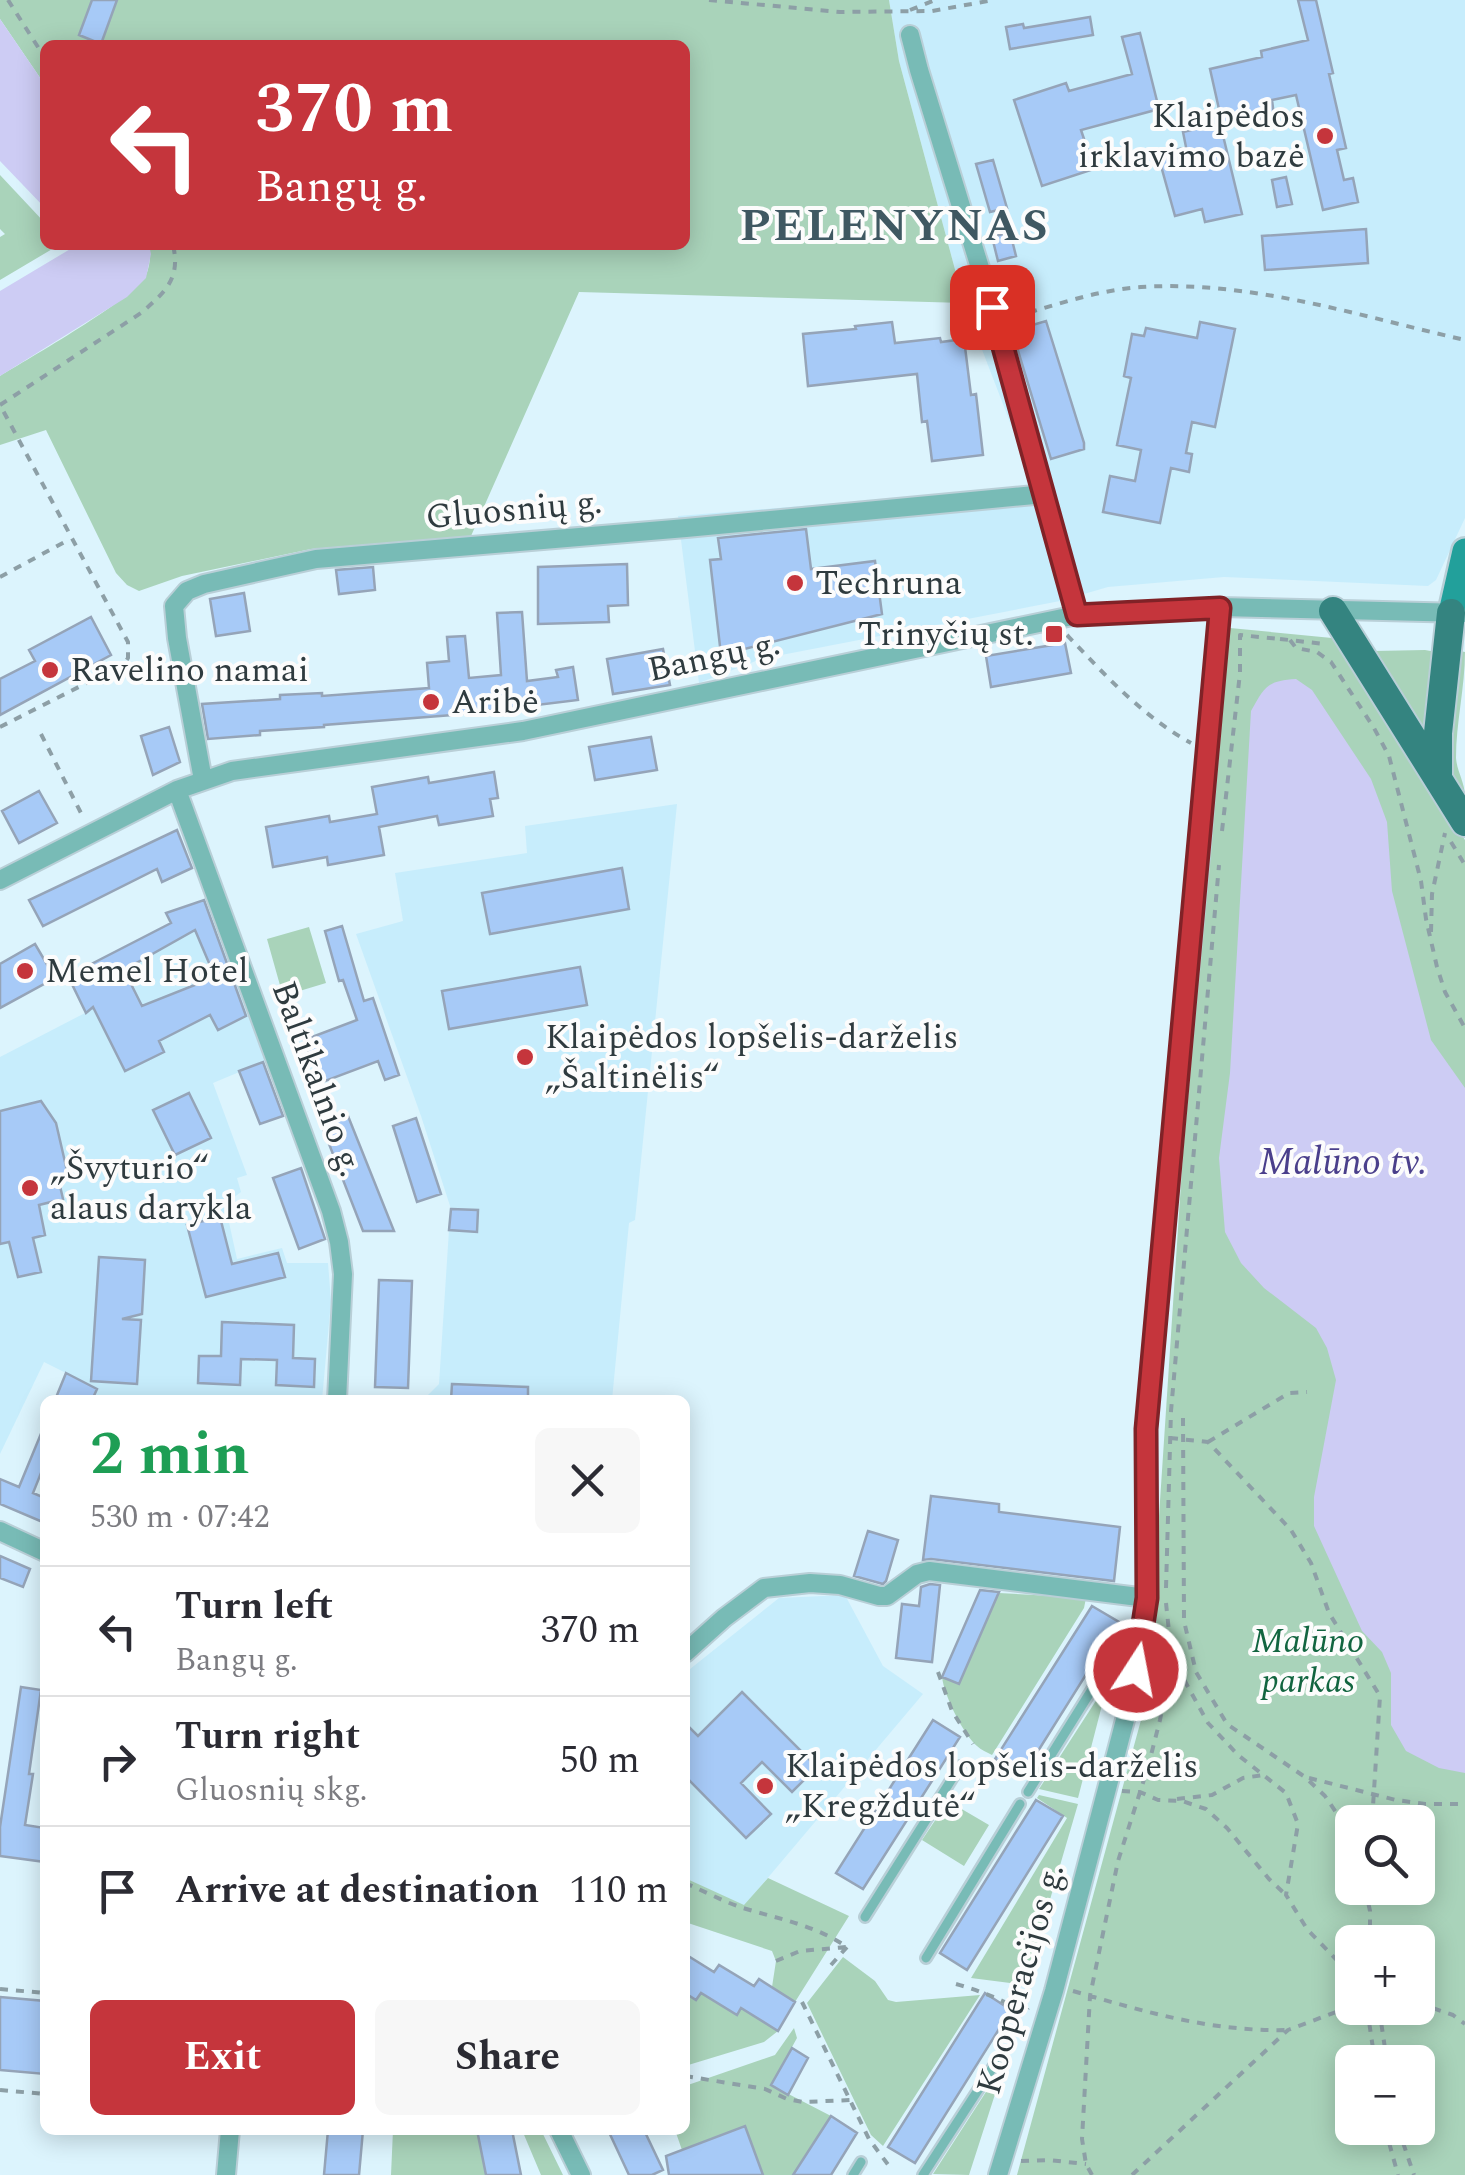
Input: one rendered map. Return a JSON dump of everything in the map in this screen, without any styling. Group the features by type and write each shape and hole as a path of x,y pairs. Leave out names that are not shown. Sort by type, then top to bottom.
{"main road":[{"path":"1438,778 1438,733 1465,551"},
{"path":"1333,611 1438,778 1455,827"}],"street":[{"path":"910,35 997,323 1077,615"},
{"name":"Gluosnių g.","path":"203,780 174,606 187,591 204,584 316,559 1045,494"},
{"name":"Bangų g.","path":"0,880 177,790 232,771 523,731 1077,615 1220,608 1458,613"},
{"name":"Kooperacijos g.","path":"1000,2168 1054,1991 1126,1716 1146,1616 1146,1429 1220,608"},
{"name":"Baltikalnio g.","path":"177,790 331,1211 343,1274 337,1395"},
{"path":"0,1531 40,1550"},
{"path":"690,1649 764,1588 810,1583 840,1585 887,1596 928,1571 1147,1598"},
{"path":"226,2175 230,2135"},
{"path":"561,2135 581,2175"}],"lane":[{"path":"1028,1792 1111,1659"},
{"path":"865,1917 960,1766"},
{"path":"926,1958 1020,1804"},
{"path":"923,2175 994,2064"},
{"path":"853,2175 861,2162"}],"path":[{"path":"8,0 40,50"},
{"path":"710,0 840,12 932,11 994,0"},
{"path":"906,11 935,0"},
{"path":"0,727 124,664 128,642 0,405 142,313 172,279 176,265 174,250"},
{"path":"997,323 1064,302 1138,287 1213,288 1288,299 1465,340"},
{"path":"0,577 72,538"},
{"path":"1054,620 1104,676 1146,714 1196,746"},
{"path":"1222,836 1240,673 1240,635 1279,640"},
{"path":"1290,640 1296,648 1317,652 1331,662 1389,756 1422,881 1432,942 1446,992 1465,1028"},
{"path":"41,734 91,832"},
{"path":"1432,942 1432,894 1455,827"},
{"path":"1220,855 1171,1411 1166,1602 1173,1654 1186,1687 1208,1722 1238,1755 1286,1793 1298,1824 1286,1895"},
{"path":"1146,1429 1171,1439 1208,1442 1289,1393 1308,1392"},
{"path":"1184,1418 1184,1622 1196,1672 1227,1724 1305,1777 1335,1812"},
{"path":"1208,1442 1291,1530 1311,1563 1329,1613 1380,1696 1374,1805"},
{"path":"1092,2175 1082,2139 1090,1996 1118,1861 1160,1720 1173,1654"},
{"path":"938,1672 952,1711 973,1744"},
{"path":"1160,1800 1212,1794 1243,1778 1263,1775"},
{"path":"1305,1777 1425,1804 1465,1804"},
{"path":"1140,1792 1206,1809 1286,1895 1306,1929 1335,1959"},
{"path":"690,1885 742,1908 821,1932 847,1946"},
{"path":"776,1961 800,1951 847,1946"},
{"path":"831,1965 847,1946"},
{"path":"956,1984 981,1991 1025,2013"},
{"path":"0,1989 40,1993"},
{"path":"1090,1996 1192,2023 1236,2030 1288,2030 1335,2012"},
{"path":"802,2002 870,2138 892,2170"},
{"path":"1435,2009 1465,2024"},
{"path":"1132,2175 1288,2030"},
{"path":"690,2077 765,2089 803,2102 852,2100"},
{"path":"0,2090 40,2094"},
{"path":"1389,2145 1398,2175"},
{"path":"1404,2145 1414,2175"},
{"path":"1000,2168 1049,2160 1086,2164"}],"shaded area":[{"path":"889,0 1465,0 1465,518 1436,580 1428,586 1224,577 1108,587 1060,601 761,659 699,683 678,516 1035,487 964,303 899,61"},
{"name":"Klaipėdos lopšelis-darželis „Šaltinėlis“","path":"677,804 635,1220 629,1223 612,1395 428,1395 439,1384 449,1230 476,1232 477,1210 451,1209 356,934 403,921 395,873 527,853 525,826"},
{"path":"205,899 268,1060 213,1083 247,1175 237,1178 241,1192 225,1204 237,1259 282,1248 287,1263 328,1263 331,1301 322,1395 93,1395 80,1380 44,1362 0,1454 0,1057 85,1013 68,976 171,923 166,913"},
{"name":"Klaipėdos lopšelis-darželis „Kregždutė“","path":"845,1595 883,1666 923,1694 744,1906 690,1880 690,1669 779,1598"}],"green space":[{"path":"0,0 889,0 899,61 964,303 579,292 471,536 311,549 182,576 139,591 116,573 46,430 0,445 0,376 123,298 146,275 149,250 690,250 690,40 40,40 40,78 0,19"},
{"path":"0,175 40,218 40,250 51,250 0,280 0,237 5,234 0,229"},
{"name":"Malūno parkas","path":"1230,628 1332,638 1338,641 1465,840 1465,2175 1017,2175 1147,1698 1183,1153"},
{"path":"1374,651 1436,652 1426,729"},
{"path":"1460,651 1465,652 1465,665 1456,758 1465,797 1451,772 1448,756"},
{"path":"309,927 326,983 283,996 267,939"},
{"path":"999,1593 1086,1598 1084,1608 992,1755 966,1733 950,1704 942,1677 959,1684"},
{"path":"1108,1682 1078,1798 1039,1789"},
{"path":"1039,1795 1078,1804 1025,1985 971,1978 1067,1818 1037,1798"},
{"path":"948,1801 989,1825 964,1866 922,1840"},
{"path":"768,1878 849,1916 795,2002 772,1987 776,1961 772,1951 690,1924 690,1880 744,1905"},
{"path":"843,1957 875,1981 888,2000 980,1995 883,2146 871,2135 807,2003"},
{"path":"701,1993 736,2015 741,2008 778,2031 764,2042 690,2064 690,1996 696,2000"},
{"path":"794,2028 797,2038 771,2085 831,2116 793,2175 763,2175 744,2127 682,2150 677,2135 690,2135 690,2084 775,2055"},
{"path":"993,2081 998,2085 969,2175 933,2174"},
{"path":"393,2135 477,2135 486,2174 498,2175 391,2175"},
{"path":"524,2135 543,2135 563,2175 541,2175"}],"water":[{"path":"0,19 40,78 40,203 0,161"},
{"path":"69,250 150,250 146,278 127,297 0,376 0,291"},
{"name":"Malūno tv.","path":"1296,679 1312,690 1371,779 1387,822 1392,891 1431,1040 1465,1088 1465,1773 1439,1768 1406,1751 1391,1725 1391,1673 1382,1652 1362,1631 1314,1526 1314,1497 1336,1380 1327,1348 1316,1328 1264,1288 1241,1263 1225,1232 1219,1158 1230,1073 1251,711 1268,686"}],"building":[{"path":"92,0 117,0 102,40 79,35"},
{"name":"Klaipėdos irklavimo bazė","path":"1298,0 1316,0 1346,148 1337,150 1344,180 1353,178 1358,202 1323,210 1296,95 1272,100 1274,116 1223,127 1210,69 1262,57 1261,51 1308,40"},
{"path":"1090,17 1093,35 1010,49 1006,27 1023,24 1024,28"},
{"path":"1140,33 1159,109 1081,130 1094,169 1042,186 1014,100 1066,83 1069,91 1132,74 1122,37"},
{"path":"1220,123 1242,214 1205,222 1202,209 1175,216 1158,155 1186,147 1183,132"},
{"path":"993,160 1007,208 990,212 976,164"},
{"path":"1286,177 1292,204 1277,207 1272,180"},
{"path":"1366,229 1368,263 1265,270 1262,236"},
{"path":"1010,232 1016,256 998,261 992,237"},
{"path":"1046,321 1084,443 1084,449 1051,459 1012,331"},
{"path":"892,322 895,343 964,339 983,455 932,461 927,421 922,422 917,374 808,386 803,334"},
{"path":"1200,322 1235,329 1215,427 1192,422 1186,453 1192,454 1189,472 1171,468 1160,523 1103,512 1110,476 1135,481 1141,450 1117,445 1131,378 1124,376 1132,334 1144,336 1146,328 1197,338"},
{"name":"Techruna","path":"806,529 811,569 875,561 882,614 721,655 710,560 721,559 718,538"},
{"path":"627,564 628,605 608,606 609,622 538,624 538,567"},
{"path":"373,567 375,590 339,594 336,570"},
{"path":"244,593 250,631 216,636 210,599"},
{"path":"522,612 527,681 558,677 556,670 573,667 578,700 208,739 202,704 280,699 280,695 429,688 427,663 449,661 447,637 465,636 469,678 501,675 497,613"},
{"name":"Ravelino namai","path":"91,617 111,655 0,715 0,679 35,661 29,650"},
{"path":"1065,643 1071,673 991,687 986,656"},
{"path":"663,649 670,685 613,694 607,659"},
{"path":"169,727 180,762 153,775 141,736"},
{"path":"651,737 657,770 595,780 589,747"},
{"path":"494,772 498,798 490,799 493,816 439,825 437,816 379,827 384,855 328,865 327,857 273,867 266,827 329,816 330,822 377,814 372,787 428,777 429,783"},
{"path":"39,791 57,823 19,843 2,811"},
{"path":"177,830 192,868 162,882 157,869 43,926 29,900"},
{"path":"622,868 629,909 490,934 482,893"},
{"path":"204,900 246,1016 218,1030 210,1015 159,1041 164,1052 125,1071 93,1007 86,1013 68,976 171,923 166,913","holes":["195,930 215,977 142,1006 124,970"]},
{"path":"342,926 364,1001 373,998 399,1075 385,1080 378,1061 320,1083 304,1040 357,1020 343,980 339,981 325,931"},
{"name":"Memel Hotel","path":"35,944 55,978 0,1008 0,964"},
{"path":"580,967 587,1005 449,1029 442,991"},
{"path":"263,1062 283,1116 260,1124 239,1071"},
{"path":"189,1093 211,1138 175,1155 153,1110"},
{"name":"„Švyturio“ alaus darykla","path":"41,1101 56,1123 68,1175 58,1177 63,1199 39,1205 45,1235 33,1238 41,1272 18,1277 9,1242 0,1244 0,1111"},
{"path":"348,1116 394,1231 363,1231 322,1126"},
{"path":"416,1118 441,1194 417,1202 393,1126"},
{"path":"301,1168 325,1239 299,1249 273,1178"},
{"path":"451,1209 478,1210 477,1232 449,1230"},
{"path":"220,1217 232,1264 278,1253 285,1277 206,1297 187,1225"},
{"path":"99,1257 145,1260 142,1314 122,1319 141,1320 137,1384 91,1381"},
{"path":"379,1280 412,1281 408,1388 375,1387"},
{"path":"222,1322 294,1325 293,1358 315,1359 314,1387 276,1385 277,1360 241,1359 240,1385 198,1383 199,1356 221,1356"},
{"path":"66,1373 97,1389 94,1395 57,1395"},
{"path":"452,1384 528,1387 528,1395 451,1395"},
{"path":"40,1436 40,1476 33,1493 40,1496 40,1521 0,1504 0,1479 19,1487"},
{"path":"931,1496 999,1504 999,1512 1120,1527 1114,1581 923,1560"},
{"path":"868,1531 898,1540 883,1584 854,1576"},
{"path":"0,1556 30,1569 23,1587 0,1578"},
{"path":"940,1585 932,1662 896,1658 902,1604 919,1606 921,1587"},
{"path":"980,1590 999,1592 959,1684 942,1677"},
{"path":"1092,1606 1119,1622 1023,1775 995,1759"},
{"path":"21,1687 40,1690 25,1825 40,1827 40,1861 0,1856 0,1827"},
{"path":"742,1692 817,1767 792,1792 762,1762 741,1783 771,1814 746,1838 690,1781 690,1728 698,1736"},
{"path":"933,1720 960,1737 863,1889 836,1873"},
{"path":"1036,1800 1063,1816 967,1970 940,1953"},
{"path":"690,1957 714,1972 719,1965 754,1986 759,1979 795,2002 778,2031 741,2008 737,2015 701,1993 696,2000 690,1996"},
{"path":"985,1993 1011,2010 915,2163 888,2147"},
{"path":"0,1997 40,2001 40,2074 0,2070"},
{"path":"792,2048 808,2058 788,2095 771,2085"},
{"path":"831,2116 857,2133 831,2175 793,2175"},
{"path":"745,2126 763,2175 669,2175 666,2156"},
{"path":"328,2135 363,2135 359,2175 324,2175"},
{"path":"478,2135 513,2135 521,2175 486,2175"},
{"path":"610,2135 646,2135 663,2170 652,2175 629,2175"}],"place":[{"name":"Klaipėdos irklavimo bazė","path":"1325,136"},
{"name":"Techruna","path":"795,583"},
{"name":"Trinyčių st.","path":"1054,634"},
{"name":"Ravelino namai","path":"50,670"},
{"name":"Aribė","path":"431,702"},
{"name":"Memel Hotel","path":"25,971"},
{"name":"Klaipėdos lopšelis-darželis „Šaltinėlis“","path":"525,1057"},
{"name":"„Švyturio“ alaus darykla","path":"30,1188"},
{"name":"Klaipėdos lopšelis-darželis „Kregždutė“","path":"765,1786"}],"district":[{"name":"PELENYNAS","path":"895,226"}],"route":[{"path":"992,307 1077,615 1220,608 1146,1429 1147,1598 1136,1670"}]}
